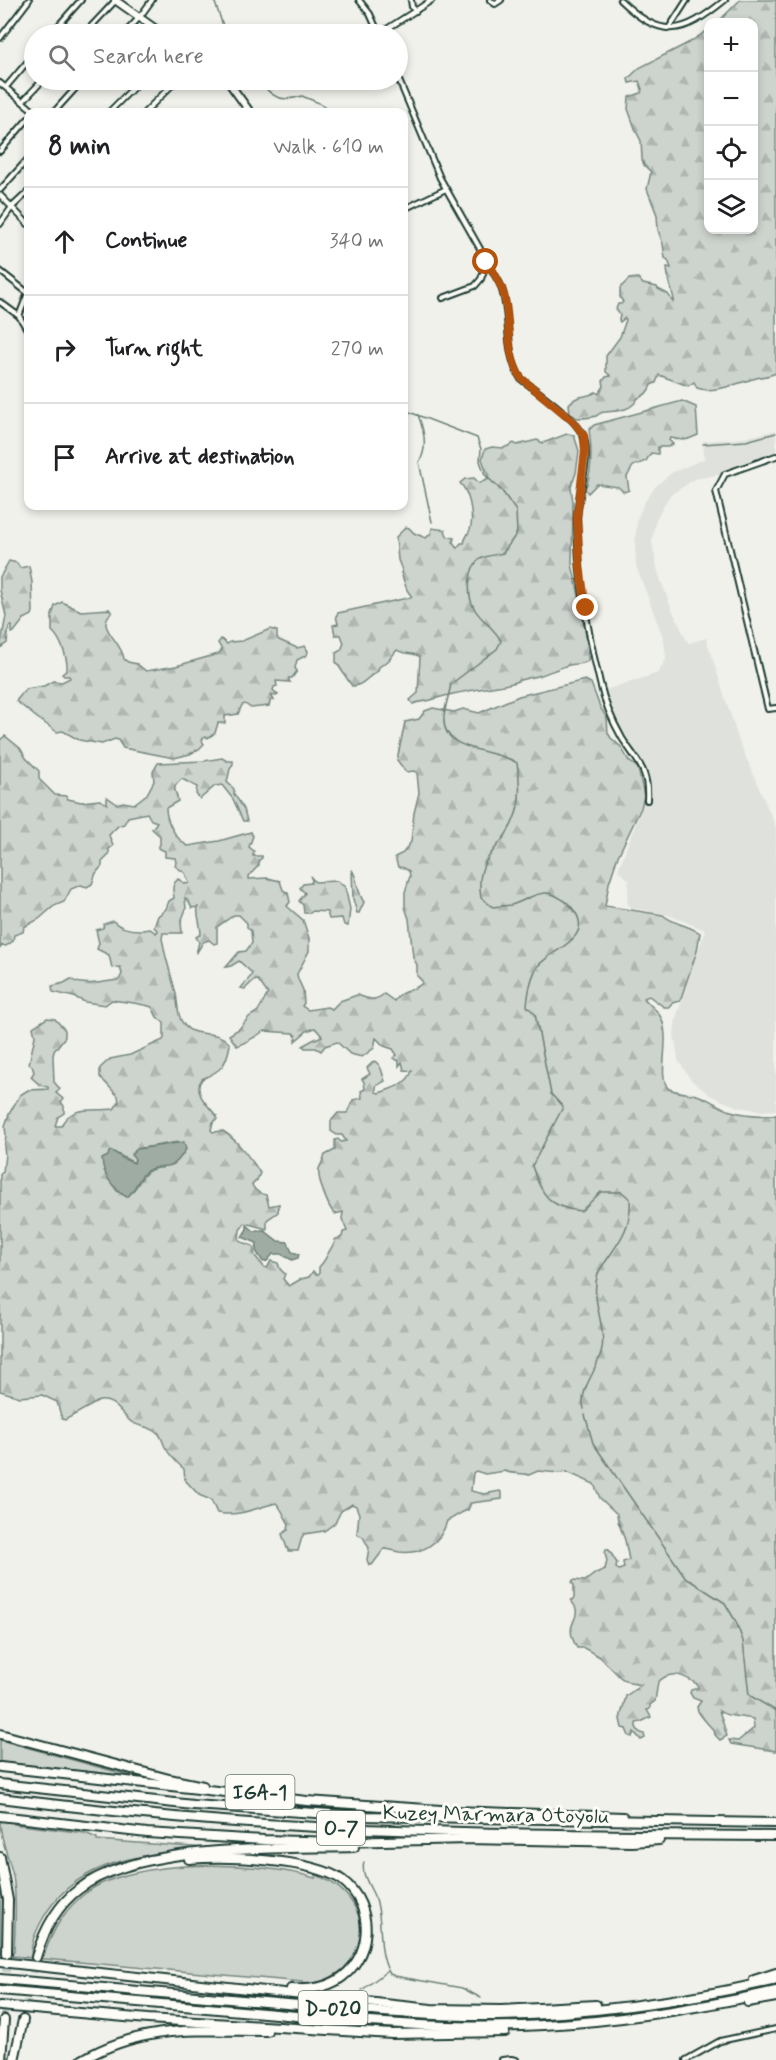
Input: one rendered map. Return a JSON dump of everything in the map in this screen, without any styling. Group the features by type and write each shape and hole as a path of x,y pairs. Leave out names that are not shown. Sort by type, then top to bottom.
{"highway":[{"name":"IGA-1","path":"0,1734 185,1783 335,1799 366,1805"},
{"path":"0,1767 212,1791 366,1805 476,1812 599,1815 673,1822"},
{"name":"Kuzey Marmara Otoyolu","path":"0,1784 193,1805 317,1814 423,1818 776,1823"},
{"name":"Kuzey Marmara Otoyolu","path":"0,1798 143,1814 314,1827 432,1832 776,1836"},
{"path":"0,1816 147,1833 340,1842 469,1839 632,1842 684,1836"},
{"path":"36,1957 44,1933 58,1908 79,1888 105,1874 140,1862 215,1852 368,1846 469,1839"},
{"path":"0,1857 8,1900 7,1953"},
{"path":"105,1874 130,1867 166,1862 210,1858 240,1859 318,1870 335,1876 349,1887 360,1902 366,1924 362,1950 349,1971 336,1981 316,1988 301,1990 267,1987 244,1988"},
{"path":"0,1962 447,2010 501,2010 667,2001"},
{"path":"699,1996 776,1973"},
{"name":"D-020","path":"0,1979 427,2015 539,2014 667,2001 776,1980"},
{"name":"D-020","path":"0,1990 387,2024 458,2027 560,2024 643,2016 776,1991"},
{"path":"643,2016 698,2011 776,1998"},
{"path":"0,2006 148,2019 417,2034 533,2029 560,2024"},
{"path":"1,2060 4,2020"},
{"path":"14,2060 23,2020"},
{"path":"82,2060 120,2042 162,2032 342,2031"}],"street":[{"path":"0,38 29,0"},
{"path":"60,24 81,0"},
{"path":"93,24 115,0 149,24"},
{"path":"124,7 129,0"},
{"path":"134,24 152,0"},
{"path":"359,0 374,24"},
{"path":"411,0 412,7 416,11"},
{"path":"395,24 432,0"},
{"path":"490,0 495,4 501,0"},
{"path":"620,0 655,27 668,29 686,27 704,17 725,0"},
{"path":"668,29 687,0"},
{"path":"6,87 24,66"},
{"path":"0,83 31,108"},
{"path":"23,101 33,90"},
{"path":"58,108 74,90"},
{"path":"114,108 131,90"},
{"path":"149,108 167,90"},
{"path":"236,90 247,108"},
{"path":"403,90 440,178 504,295 511,353 518,374 574,422 584,436 585,451 577,517 580,567 586,608 600,685 621,736 643,768 648,782 647,800"},
{"path":"0,151 24,124"},
{"path":"0,190 24,163"},
{"path":"408,207 447,189"},
{"path":"0,195 24,220"},
{"path":"0,224 12,207 24,196"},
{"path":"443,298 475,286 481,279 487,261"},
{"path":"0,271 24,290"},
{"path":"0,302 19,316 24,324"},
{"path":"19,316 24,303"},
{"path":"776,456 724,474 716,490 768,709 776,708"},
{"path":"686,2060 720,2041 776,2029"},
{"path":"501,2060 516,2060"}],"shaded area":[{"path":"776,430 776,457 728,479 718,475 695,479 670,495 656,519 652,542 658,572 687,641 689,643 706,638 739,741 776,827 776,1110 762,1111 738,1107 711,1096 691,1080 678,1060 674,1034 676,1018 705,930 668,915 632,908 627,903 629,880 618,870 644,802 645,784 639,767 615,732 599,692 658,673 666,659 664,640 636,566 637,519 645,501 656,486 671,473 704,459 703,441 743,438"},
{"path":"184,1142 186,1149 176,1162 147,1171 127,1197 117,1190 104,1170 102,1159 108,1156 109,1152 112,1151 134,1163 135,1159 131,1155 137,1149"},
{"path":"247,1225 254,1231 265,1231 278,1241 288,1242 292,1252 299,1254 298,1258 292,1260 281,1254 273,1254 263,1262 256,1251 257,1243 242,1237"}],"green space":[{"path":"740,0 776,0 776,373 710,390 697,388 694,382 688,386 659,375 656,383 651,385 632,406 619,411 602,412 596,416 577,418 570,413 569,404 579,397 596,392 599,394 604,386 603,381 606,377 611,376 606,372 606,356 620,337 626,320 625,318 620,322 620,315 616,309 618,304 623,302 620,297 620,288 629,279 638,278 643,284 657,287 668,294 673,302 674,300 667,267 671,268 665,258 657,215 647,189 651,172 644,165 641,141 628,109 629,97 641,93 642,89 639,81 629,83 628,79 639,68 704,33 704,234 758,234 758,18 722,18"},
{"path":"682,401 696,407 698,435 684,440 670,438 673,444 668,447 658,447 658,454 651,453 646,461 633,466 627,477 629,490 624,492 618,487 597,484 588,493 585,489 591,460 589,430 594,425"},
{"path":"567,434 574,435 579,451 576,473 571,487 573,502 572,564 583,614 588,661 513,683 461,692 413,704 410,700 418,693 420,657 397,650 388,661 379,667 378,671 359,685 352,686 336,662 336,653 341,650 344,643 341,635 335,635 333,625 338,624 336,616 338,613 412,597 401,573 396,537 406,527 426,538 432,528 445,530 447,536 454,538 453,542 457,548 464,543 471,521 468,497 460,483 465,479 474,478 479,483 489,479 482,459 485,449 504,448 514,443 517,445 537,440 543,443"},
{"path":"9,561 17,563 20,568 29,566 33,612 14,632 12,633 12,626 9,627 7,643 0,648 6,616 0,590 0,577"},
{"path":"62,602 81,611 109,609 112,612 107,618 107,629 119,646 124,659 137,664 146,671 176,666 218,654 222,650 218,643 221,639 227,644 242,641 270,629 277,631 279,640 297,648 305,646 308,651 307,655 297,660 295,668 297,671 292,678 289,678 290,682 276,681 277,686 273,690 278,695 271,695 274,700 270,701 269,706 251,708 245,704 242,705 238,714 225,716 225,723 218,723 215,733 208,738 203,738 204,744 190,754 174,758 123,748 115,739 102,744 79,740 63,731 57,732 16,701 26,689 44,686 53,681 62,682 70,678 62,674 67,670 66,660 61,644 52,631 52,615 55,606"},
{"path":"585,680 591,683 607,718 608,733 621,747 629,761 638,768 644,796 641,808 618,856 609,883 605,906 663,915 700,933 697,951 680,1001 664,1007 649,996 644,998 659,1014 663,1023 665,1032 664,1080 667,1087 675,1091 698,1095 731,1111 753,1115 776,1115 776,1751 731,1744 729,1740 738,1741 754,1728 753,1719 731,1716 719,1711 727,1736 720,1740 698,1711 697,1707 701,1701 693,1698 690,1693 691,1690 698,1688 697,1684 678,1675 668,1676 658,1682 655,1701 647,1710 651,1717 636,1723 639,1732 644,1734 645,1738 641,1740 634,1732 632,1737 629,1736 626,1729 622,1728 620,1719 626,1696 641,1685 621,1678 600,1657 584,1648 577,1648 571,1633 576,1613 571,1600 574,1598 573,1580 585,1581 605,1569 606,1549 609,1550 619,1570 624,1568 623,1562 629,1560 617,1514 600,1498 594,1484 567,1472 538,1471 529,1475 505,1471 485,1474 476,1471 473,1473 471,1491 484,1494 500,1491 502,1499 471,1503 468,1510 447,1521 440,1536 429,1546 415,1552 384,1549 372,1565 369,1565 367,1560 369,1548 363,1537 357,1534 359,1514 356,1506 352,1504 341,1511 335,1523 324,1531 304,1534 298,1551 288,1551 282,1534 288,1530 289,1524 276,1503 240,1513 217,1513 211,1500 199,1495 185,1480 184,1469 169,1453 159,1434 152,1429 132,1423 109,1402 99,1401 65,1420 62,1419 57,1402 42,1395 20,1397 0,1391 0,1174 3,1172 5,1154 5,1126 20,1095 28,1090 48,1089 31,1077 34,1072 29,1064 35,1036 33,1027 47,1018 55,1019 65,1030 65,1037 54,1051 53,1056 54,1082 60,1089 56,1093 63,1099 61,1102 64,1106 64,1113 58,1117 55,1126 61,1126 65,1119 77,1112 114,1109 119,1102 118,1096 100,1077 100,1068 110,1059 130,1055 163,1040 164,1023 157,1017 152,1007 112,1000 105,1005 85,1002 53,992 52,986 71,979 88,984 119,980 122,974 120,967 112,968 109,955 97,949 99,943 96,930 113,921 125,928 150,929 156,933 158,931 154,927 158,916 174,898 174,883 178,879 186,884 189,883 185,873 175,866 175,858 165,857 165,851 158,848 160,836 152,829 157,822 151,820 147,813 128,817 124,824 118,826 109,835 113,846 109,849 109,855 102,862 92,884 71,889 64,902 54,906 39,919 24,927 23,932 14,935 13,941 6,946 2,945 0,949 0,740 5,736 20,748 39,771 39,779 55,795 66,796 68,799 81,802 100,800 107,804 107,797 117,804 123,802 134,804 147,794 154,781 153,772 158,763 222,758 233,761 227,782 234,789 234,794 244,809 247,821 243,821 233,799 222,785 215,786 200,799 196,794 197,787 182,779 175,787 178,801 166,808 170,824 176,835 188,846 219,841 251,832 253,836 249,847 254,851 253,856 262,856 262,858 249,879 268,878 280,881 283,890 288,893 290,902 287,906 303,920 309,938 309,951 297,974 303,990 304,1003 302,1006 308,1010 327,1007 332,1009 340,1001 357,995 374,999 384,994 394,1001 400,994 422,983 417,976 409,919 405,907 409,871 398,867 395,857 403,853 411,842 419,793 417,773 406,772 397,760 405,722 419,719 425,711 433,708 454,712 463,709 479,713 519,696","holes":["185,898 192,908 198,907 201,934 196,937 199,942 196,954 203,942 209,940 214,944 217,943 217,927 234,915 239,915 251,931 252,943 246,951 239,952 226,967 239,961 252,973 241,988 245,989 253,981 258,980 268,994 258,1011 229,1035 237,1046 264,1031 293,1033 296,1036 295,1041 307,1031 315,1028 322,1036 303,1046 305,1048 316,1048 321,1051 325,1046 337,1042 350,1054 362,1057 374,1048 376,1038 384,1046 393,1049 397,1055 393,1058 399,1061 399,1066 402,1062 404,1070 412,1071 403,1083 379,1093 376,1092 376,1086 385,1081 380,1067 374,1061 367,1068 370,1074 362,1079 365,1089 361,1091 362,1098 353,1100 347,1113 338,1113 331,1121 331,1131 342,1135 346,1141 335,1140 335,1150 325,1155 319,1173 321,1186 329,1206 335,1214 343,1212 342,1219 347,1231 343,1232 342,1237 334,1240 335,1243 319,1267 319,1274 316,1275 313,1271 309,1277 289,1286 283,1279 285,1274 278,1263 271,1261 267,1268 264,1267 255,1256 253,1246 241,1242 239,1238 240,1230 245,1223 267,1229 267,1220 278,1212 279,1204 269,1206 266,1195 253,1187 260,1173 238,1144 223,1131 213,1132 211,1130 217,1116 200,1094 199,1084 202,1079 222,1067 230,1045 220,1037 190,1030 182,1023 179,1015 162,939 163,933 182,933 181,922 186,909","178,1142 162,1168 145,1174 127,1197 117,1191 106,1175 112,1151 134,1163 137,1149"]},
{"path":"352,870 364,902 359,913 357,913 353,899"},
{"path":"310,876 315,882 337,881 345,887 350,909 348,926 344,925 342,918 329,919 327,912 304,913 303,905 299,901 305,893 300,888 303,884 311,883"},
{"path":"0,1740 135,1777 0,1762"},
{"path":"0,1821 85,1833 97,1840 207,1848 135,1858 91,1872 72,1884 55,1901 35,1935 31,1948 32,1957 44,1955 51,1936 61,1920 72,1905 87,1892 108,1881 135,1873 198,1865 263,1868 315,1878 316,1875 337,1887 352,1902 359,1919 360,1937 355,1954 344,1968 326,1979 303,1985 302,1982 0,1955 0,1878 5,1915 6,1953 11,1954 14,1951 15,1895 13,1876 3,1842"}],"waterway":[{"path":"214,0 222,24"},
{"path":"267,90 282,98 302,96 325,108"},
{"path":"408,412 477,438 481,449 480,461 485,475 502,491 516,511 517,533 503,553 480,559 476,563 470,582 470,597 474,608 501,641 497,649 451,684 444,717 445,729 451,738 460,744 508,758 517,763 518,806 509,830 485,862 480,883 481,898 493,907 511,905 537,894 549,893 568,904 579,919 576,935 538,966 532,980 527,1006 535,1014 551,1094 563,1107 532,1166 539,1185 554,1203 581,1211 601,1192 622,1192 630,1199 629,1217 624,1233 597,1277 596,1295 603,1340 600,1356 586,1386 584,1409"},
{"path":"418,415 424,439 422,457 419,462 432,522"},
{"path":"703,444 746,441 776,433"},
{"path":"585,1415 593,1443 686,1578 725,1603 736,1622 743,1641 749,1695 776,1711"},
{"path":"364,1862 365,1877 377,1903 383,1957 390,1974 462,1988 481,1998"},
{"path":"362,1990 387,1971"}],"tunnel":[{"path":"4,2020 7,1953"},
{"path":"23,2020 36,1957"}],"route":[{"path":"486,262 504,295 511,353 518,374 574,422 584,436 585,451 577,517 580,567 586,608"}]}
